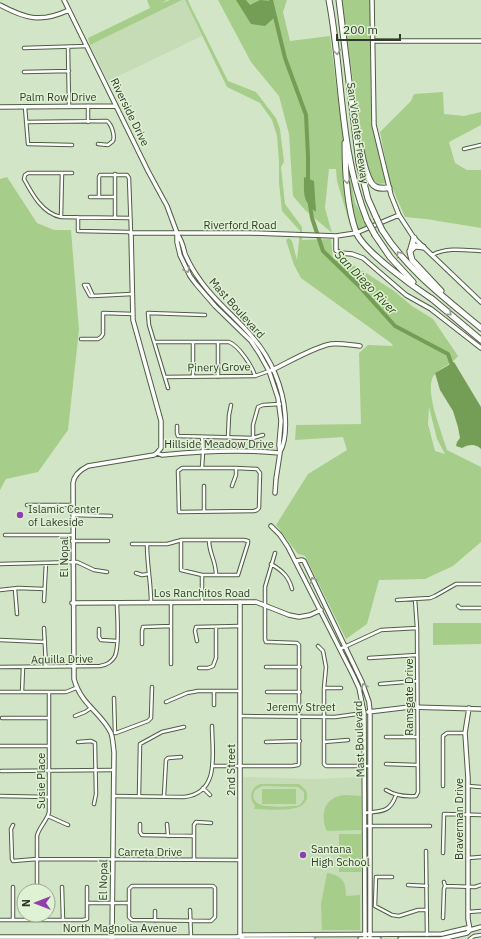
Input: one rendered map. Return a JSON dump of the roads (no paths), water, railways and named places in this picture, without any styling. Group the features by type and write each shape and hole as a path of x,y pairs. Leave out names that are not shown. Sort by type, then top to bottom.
{"highway":[{"name":"San Vicente Freeway","path":"329,0 352,176 359,202 367,220 374,235 397,266 432,300 481,340"},
{"name":"San Vicente Freeway","path":"339,0 361,170 368,199 382,230 396,251 413,270 481,328"},
{"path":"352,98 362,156 370,179 375,186 389,188"},
{"path":"344,114 346,175 356,233 370,250 381,260 432,300"},
{"path":"414,238 410,252 414,264 458,309"},
{"path":"410,252 415,246 423,247"}],"street":[{"name":"Riverside Drive","path":"64,0 167,206 176,233"},
{"path":"372,0 374,125 389,188 399,215 414,238 481,302"},
{"path":"0,5 16,14 30,17 52,16 69,10"},
{"path":"373,41 481,41"},
{"path":"24,48 68,48 87,46"},
{"path":"68,48 69,106"},
{"path":"24,72 69,70"},
{"path":"88,106 88,122"},
{"name":"Palm Row Drive","path":"0,107 116,106"},
{"path":"25,107 27,141 29,144 72,145"},
{"path":"26,122 106,121 109,123 114,141 108,145 98,144"},
{"path":"464,149 481,145"},
{"path":"72,173 28,173 25,175 24,179 43,208 54,216 130,218"},
{"path":"61,217 62,173"},
{"path":"99,196 99,177 102,174 126,174 129,178 133,314 135,330 161,421 161,448 157,453"},
{"path":"115,174 115,218"},
{"path":"90,196 115,196"},
{"name":"Riverford Road","path":"78,217 78,231 336,236 356,233 399,215"},
{"name":"Mast Boulevard","path":"176,233 180,256 196,284 254,338 263,351 280,388 284,406 285,438 280,453"},
{"path":"336,236 336,250 340,253 359,256 365,260 406,295 431,309 481,348"},
{"path":"432,255 443,251 456,249 481,251"},
{"path":"93,296 88,284 84,285 90,295 93,296 132,294"},
{"path":"81,339 101,337 103,334 103,313 133,314"},
{"path":"168,388 148,321 148,313 205,315"},
{"path":"154,342 227,342 236,346 253,370 255,376"},
{"path":"193,342 193,377"},
{"path":"218,342 218,377"},
{"path":"271,370 320,347 330,344 360,346"},
{"name":"Mast Boulevard","path":"271,370 280,404 280,453"},
{"name":"Pinery Grove","path":"165,377 255,376 271,370"},
{"path":"253,438 258,407 263,405 280,404"},
{"path":"228,437 231,405"},
{"path":"177,426 178,436 253,438 263,435"},
{"path":"202,437 202,468"},
{"name":"Hillside Meadow Drive","path":"157,453 162,455 203,452 280,453"},
{"name":"El Nopal","path":"112,938 114,752 111,734 107,727 81,697 76,688 74,679 72,603 73,480 79,472 88,466 154,455 157,453"},
{"path":"275,493 280,453"},
{"path":"182,468 202,468 258,469 260,474 259,508 257,510 179,512 178,471 182,468"},
{"path":"232,486 236,475 236,468"},
{"path":"204,486 204,512"},
{"path":"27,505 72,505"},
{"path":"72,516 111,516"},
{"name":"Mast Boulevard","path":"272,526 280,535 296,561 359,688 364,713 370,812 367,826 367,937"},
{"path":"5,535 72,535"},
{"path":"132,544 167,544 181,540 248,541 238,575 202,575 181,570 181,540"},
{"path":"209,540 209,548 216,565 216,575"},
{"path":"72,541 108,541"},
{"path":"147,545 147,565 150,579 151,602"},
{"path":"212,766 298,765 300,761 300,647 298,643 266,642 265,639 266,583 275,553"},
{"name":"Mast Boulevard","path":"296,561 304,561 365,690 370,712 365,813 370,877 367,937"},
{"path":"0,564 73,562 81,563 94,570 107,572"},
{"path":"44,601 46,563"},
{"path":"271,564 285,574 290,580 292,589"},
{"path":"136,573 142,575 149,574"},
{"path":"202,575 202,602"},
{"path":"397,600 435,596 456,584 481,584"},
{"path":"15,589 17,614"},
{"path":"0,590 44,589"},
{"name":"Ramsgate Drive","path":"396,795 407,797 416,796 418,792 417,628 415,599"},
{"name":"Aquilla Drive","path":"0,667 100,666 108,663 115,655 117,641 118,602"},
{"path":"171,602 171,664"},
{"name":"2nd Street","path":"240,602 240,937"},
{"name":"Los Ranchitos Road","path":"72,603 256,602 295,617 308,616 326,608"},
{"path":"458,606 460,608 481,608"},
{"path":"142,644 142,631 144,627 171,626"},
{"path":"196,641 196,627 240,626"},
{"path":"199,668 208,668 213,666 216,658 216,627"},
{"path":"44,628 46,667"},
{"path":"340,649 381,630 417,628"},
{"path":"99,629 100,640 117,641"},
{"path":"0,640 45,642"},
{"path":"318,646 323,651 326,666 324,688 325,765 368,766"},
{"path":"369,658 417,655"},
{"path":"22,692 23,667"},
{"path":"266,667 300,667"},
{"path":"380,684 417,681"},
{"path":"111,734 138,726 151,718 152,687"},
{"path":"0,692 66,692 76,688"},
{"path":"324,688 341,688"},
{"path":"214,691 214,706"},
{"path":"166,702 194,692 240,691"},
{"name":"Susie Place","path":"37,883 38,834 48,816 49,692"},
{"path":"267,692 300,692"},
{"path":"114,698 116,733"},
{"name":"Jeremy Street","path":"240,716 324,717 417,707 481,709"},
{"path":"75,716 91,708"},
{"name":"Braverman Drive","path":"469,708 465,733 468,786 468,912 470,930"},
{"path":"2,718 48,718"},
{"path":"113,796 189,796 196,794 203,788 210,778 212,766 212,726"},
{"path":"139,796 140,744 162,732 184,727"},
{"path":"443,786 443,736 446,733 465,733"},
{"path":"386,737 417,738"},
{"path":"324,742 348,740"},
{"path":"78,742 91,741 95,743 96,802 94,804"},
{"path":"266,742 300,741"},
{"path":"0,746 49,746"},
{"path":"164,796 166,760 168,758 181,757"},
{"path":"386,764 417,765"},
{"path":"0,771 113,770"},
{"path":"468,786 481,787"},
{"path":"203,788 210,795"},
{"path":"365,813 381,812 387,809 393,802 396,795 386,790"},
{"path":"0,796 48,797"},
{"path":"443,853 444,814 481,815"},
{"path":"48,816 68,825"},
{"path":"194,860 195,823 211,823"},
{"path":"140,824 140,832 142,835 194,836"},
{"path":"167,824 168,836"},
{"name":"Carreta Drive","path":"13,825 11,829 13,861 37,859 240,860"},
{"path":"367,826 430,826"},
{"path":"426,851 427,935"},
{"path":"468,858 481,857"},
{"path":"370,877 392,877"},
{"path":"376,877 375,906 392,915 399,916 418,910 427,910"},
{"path":"443,918 444,882"},
{"path":"408,885 427,886"},
{"path":"445,886 468,887 481,885"},
{"path":"132,886 212,886 215,888 216,916 211,920 191,921 131,920 129,917 130,903 129,888 132,886"},
{"path":"0,920 13,920 13,887"},
{"path":"62,887 63,920"},
{"path":"56,920 87,919 87,887"},
{"path":"88,903 130,903"},
{"path":"190,910 191,937"},
{"path":"155,911 155,920"},
{"path":"468,912 481,911"},
{"name":"North Magnolia Avenue","path":"400,939 441,939 458,936 467,933 470,930 481,927"},
{"name":"North Magnolia Avenue","path":"0,937 240,937 244,939 427,935 445,934 467,928 470,930"},
{"path":"431,939 433,936 443,936 445,934"},
{"path":"470,939 481,934"},
{"name":"North Magnolia Avenue","path":"360,939 367,937 378,939"},
{"name":"North Magnolia Avenue","path":"287,938 313,939"}],"waterway":[{"name":"San Diego River","path":"271,0 285,58 306,115 308,184"},
{"name":"San Diego River","path":"310,205 312,218 323,251 358,285 395,326 448,354 453,368"}],"place":[{"name":"Islamic Center of Lakeside","path":"20,515"},
{"name":"Santana High School","path":"303,855"}]}
